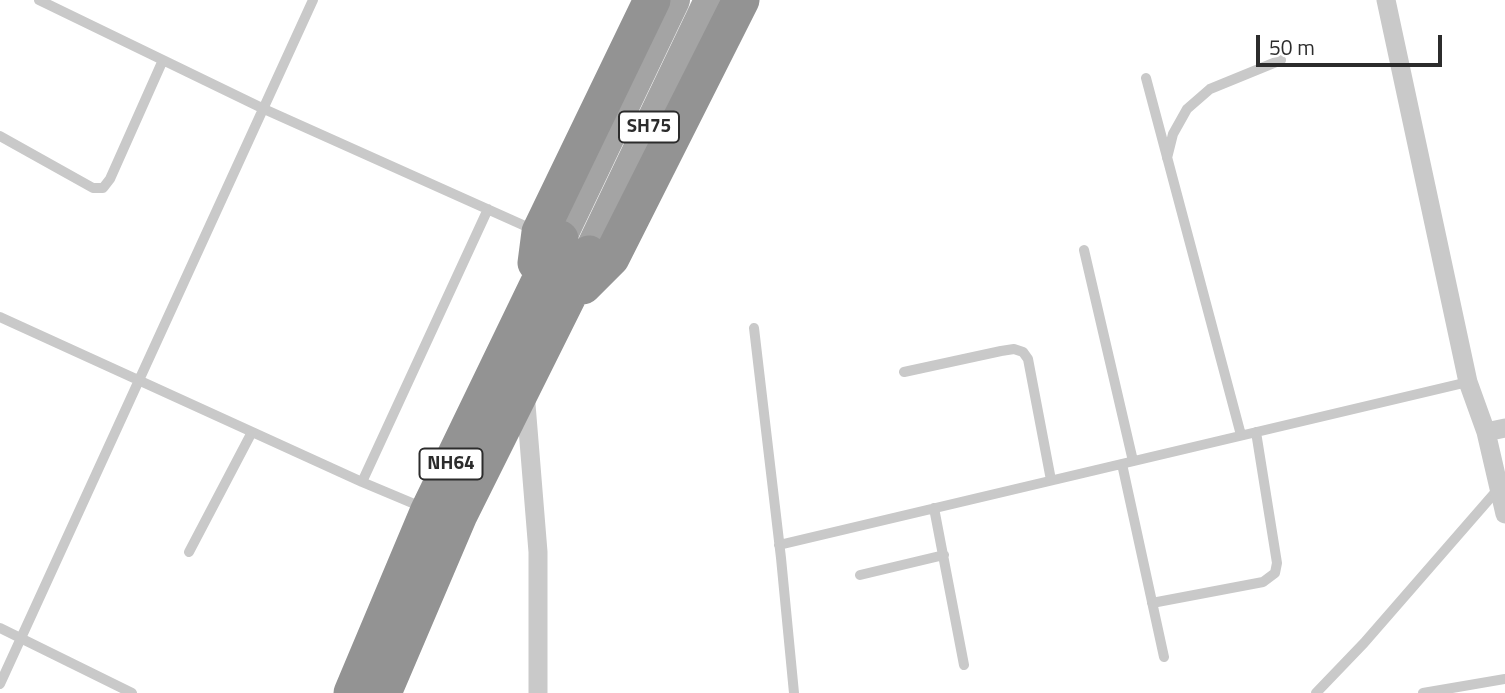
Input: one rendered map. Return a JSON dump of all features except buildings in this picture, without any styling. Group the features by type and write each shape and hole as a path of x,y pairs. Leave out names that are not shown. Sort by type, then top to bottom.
{"highway":[{"path":"547,303 563,242 652,0"},
{"path":"547,303 611,258 741,0"},
{"name":"NH64","path":"383,693 459,515 525,384 563,242"},
{"name":"NH64","path":"352,693 429,509 547,303"}],"main road":[{"name":"SH75","path":"563,242 674,0"},
{"name":"SH75","path":"563,242 710,0"}],"street":[{"path":"1386,0 1468,382 1495,430 1499,488 1505,514"},
{"path":"525,384 538,552 538,693"}],"lane":[{"path":"39,0 264,109 563,242"},
{"path":"0,684 313,0"},
{"path":"0,136 93,188 103,188 110,179 163,60"},
{"path":"1167,158 1173,134 1187,109 1210,89 1281,60"},
{"path":"1146,78 1241,435"},
{"path":"362,482 488,209"},
{"path":"1084,250 1133,461"},
{"path":"0,317 362,482 429,509"},
{"path":"754,328 794,693"},
{"path":"904,372 1001,351 1014,349 1023,352 1028,359 1051,480"},
{"path":"779,545 1468,382"},
{"path":"189,552 252,432"},
{"path":"1152,603 1263,582 1275,573 1277,563 1256,432"},
{"path":"1122,464 1164,657"},
{"path":"1316,693 1364,643 1499,488"},
{"path":"934,508 964,665"},
{"path":"860,575 944,555"},
{"path":"0,628 132,693"},
{"path":"1423,693 1505,679"}]}
